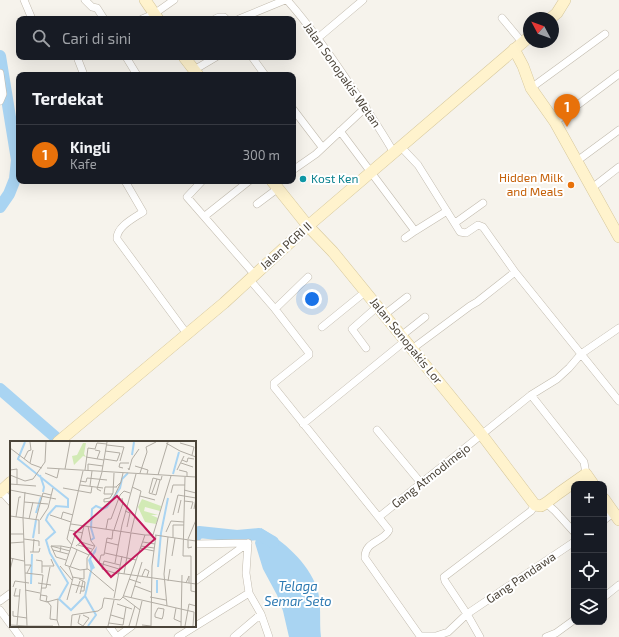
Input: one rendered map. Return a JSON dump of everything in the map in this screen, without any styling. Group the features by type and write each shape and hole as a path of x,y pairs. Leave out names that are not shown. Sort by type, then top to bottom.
{"street":[{"path":"24,0 31,16"},
{"path":"85,0 92,7 97,8 102,16"},
{"path":"145,0 156,16 174,0"},
{"path":"246,16 286,0"},
{"name":"Jalan Sonopakis Wetan","path":"286,0 318,38 398,150 418,165 454,223"},
{"path":"318,38 363,0"},
{"path":"558,12 565,0"},
{"path":"502,18 522,43 523,66 532,88 555,122 619,237"},
{"path":"532,88 605,34"},
{"name":"Jalan PGRI II","path":"61,439 186,334 308,226 522,43"},
{"path":"78,60 83,72"},
{"path":"128,60 135,72"},
{"path":"186,60 195,72"},
{"path":"197,72 212,60"},
{"path":"254,60 263,72"},
{"path":"0,73 3,94 0,101"},
{"path":"555,122 619,74"},
{"path":"296,168 316,154 366,107"},
{"path":"296,113 322,147"},
{"path":"577,161 619,130"},
{"path":"340,131 415,231"},
{"path":"592,188 619,168"},
{"path":"127,184 143,212 118,232 117,239 186,334"},
{"path":"199,184 187,196 205,216 309,353 309,355 274,383 273,386 379,517"},
{"path":"205,216 245,184"},
{"path":"257,204 276,184"},
{"name":"Jalan Sonopakis Lor","path":"276,184 308,226 333,252 482,435 541,504"},
{"path":"483,203 454,223 462,233 466,233 477,225 480,225 515,272 619,401"},
{"path":"405,238 447,211"},
{"path":"303,424 406,342 478,302 515,272"},
{"path":"275,309 308,276"},
{"path":"322,327 365,292"},
{"path":"366,348 352,329 407,297"},
{"path":"406,342 425,317"},
{"name":"Gang Atmodimejo","path":"379,517 531,395 564,374 581,354 619,328"},
{"path":"531,395 584,462 586,474 591,481"},
{"path":"377,430 421,483"},
{"path":"480,637 444,577 531,511 586,474"},
{"path":"10,483 1,492 10,501"},
{"path":"607,503 618,518 607,520"},
{"path":"541,504 555,511 571,529"},
{"name":"Gang Pandawa","path":"379,517 389,530 368,547 364,554 365,558 420,636 432,637 444,634 458,624 467,614 571,544"},
{"path":"196,544 248,543"},
{"path":"196,580 248,543"},
{"path":"248,543 246,573 249,592 261,614 269,637"},
{"path":"607,595 619,585"},
{"path":"196,626 249,592"},
{"path":"0,601 10,594"},
{"path":"0,610 10,624"},
{"path":"234,637 261,614"},
{"path":"546,637 556,633 571,622"},
{"path":"12,627 20,637"},
{"path":"110,627 117,637 131,627"},
{"path":"178,637 194,627"}],"water":[{"name":"Telaga Semar Seto","path":"261,528 278,539 294,553 308,569 313,578 319,594 321,637 289,637 283,611 277,595 263,569 255,543"}],"waterway":[{"path":"0,56 16,154"},
{"path":"0,207 9,194 15,179 16,170"},
{"path":"0,389 60,441"},
{"path":"196,536 199,532 237,536 259,534 273,542"}],"place":[{"name":"Kingli","path":"567,127"},
{"name":"Kost Ken","path":"303,179"},
{"name":"Hidden Milk and Meals","path":"571,185"}]}
